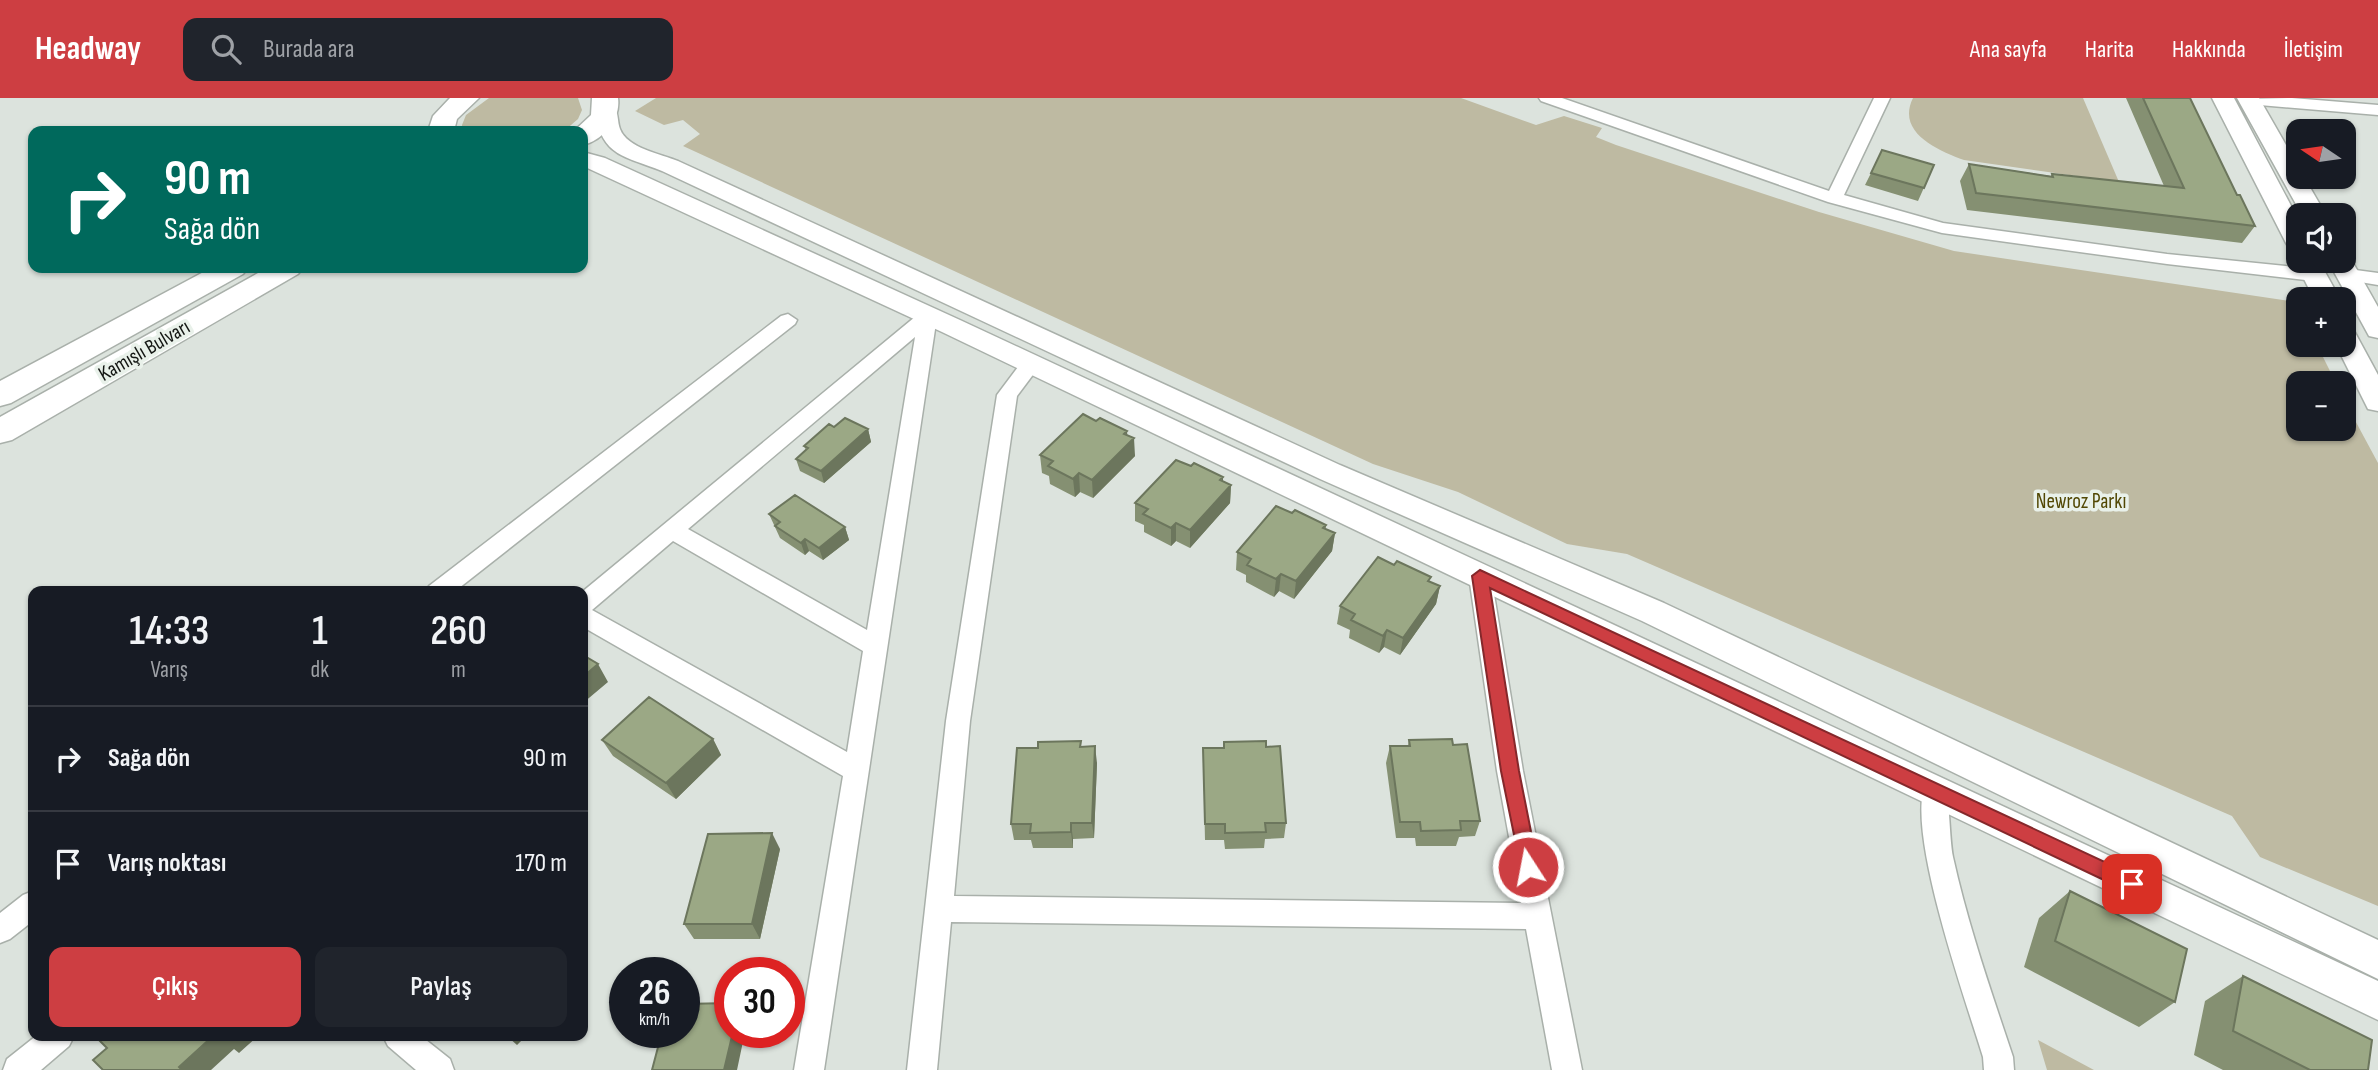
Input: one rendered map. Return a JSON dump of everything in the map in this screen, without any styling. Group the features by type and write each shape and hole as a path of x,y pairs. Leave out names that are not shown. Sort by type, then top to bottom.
{"highway":[{"path":"588,132 600,122 607,103"},
{"name":"Kamışlı Bulvarı","path":"0,395 224,273"},
{"name":"Kamışlı Bulvarı","path":"0,432 279,273"}],"main road":[{"path":"2223,98 2286,220"},
{"path":"2248,98 2307,203"},
{"path":"607,103 609,129 618,145 670,166 1330,472 1653,612 2378,960"},
{"path":"588,160 1031,364 2378,1000"},
{"path":"2347,273 2378,330"},
{"path":"2356,357 2378,402"}],"street":[{"path":"1547,98 1834,198 1919,222 1988,235 2286,265"},
{"path":"1834,198 1882,98"},
{"path":"2248,98 2378,110"},
{"path":"2356,272 2378,279"},
{"path":"588,600 928,316"},
{"path":"809,1070 928,316"},
{"path":"445,586 788,320"},
{"path":"922,1070 958,721 1007,395 1031,364"},
{"path":"672,530 876,647"},
{"path":"1480,576 1510,771 1567,1070"},
{"path":"588,619 857,771"},
{"path":"1935,791 1933,811 1936,844 1964,954 1998,1057 1999,1070"},
{"path":"0,930 28,908"},
{"path":"939,909 1537,915"},
{"path":"18,1070 53,1041"},
{"path":"404,1041 439,1070"}],"green space":[{"path":"489,98 578,98 582,110 578,119 570,126 462,126 466,115"},
{"name":"Newroz Parkı","path":"656,98 1461,98 1536,125 1564,116 1602,128 1596,137 1616,145 1819,212 1954,251 2286,301 2286,357 2323,357 2330,371 2286,371 2286,441 2356,441 2356,422 2378,463 2378,906 2260,857 2232,816 1627,554 1567,544 1458,492 1373,464 683,146 700,134 683,120 664,125 635,111"},
{"path":"1913,98 2083,98 2119,182 1964,160 1953,156 1932,145 1915,130 1910,121 1909,110"},
{"path":"2038,1040 2094,1070 2047,1070"}],"building":[{"path":"2143,98 2190,98 2255,226 1976,193 1969,164 2053,177 2052,174 2184,188"},
{"path":"1882,150 1934,165 1924,188 1871,173"},
{"path":"1083,414 1096,421 1100,418 1127,431 1124,434 1134,438 1092,480 1079,473 1073,479 1048,466 1053,461 1040,455"},
{"path":"845,418 868,429 821,471 796,459 808,448 804,446 829,424 834,427"},
{"path":"1176,460 1191,466 1194,463 1223,477 1220,480 1231,485 1190,530 1176,523 1171,528 1143,514 1148,509 1135,503"},
{"path":"795,495 845,527 819,548 805,539 801,543 775,526 780,522 769,514"},
{"path":"1276,506 1292,513 1295,510 1326,525 1323,528 1335,533 1296,581 1281,574 1276,579 1247,565 1251,559 1237,552"},
{"path":"1378,557 1394,565 1397,561 1431,577 1428,581 1440,586 1403,638 1387,630 1383,636 1351,620 1355,614 1340,606"},
{"path":"588,658 598,664 588,673"},
{"path":"649,697 713,739 666,783 602,740"},
{"path":"1452,739 1453,745 1467,744 1480,821 1460,821 1461,830 1421,831 1420,822 1400,822 1390,746 1410,746 1409,740"},
{"path":"1081,741 1080,747 1095,746 1092,823 1071,823 1071,832 1030,833 1031,824 1011,824 1017,748 1038,748 1038,742"},
{"path":"1266,741 1266,747 1280,746 1286,823 1265,823 1266,832 1225,833 1225,824 1205,824 1203,748 1224,748 1224,742"},
{"path":"772,833 752,924 684,924 708,834"},
{"path":"2070,891 2187,949 2175,1002 2055,941"},
{"path":"2243,976 2372,1040 2368,1070 2310,1070 2233,1031"},
{"path":"714,1003 714,1048 729,1048 724,1070 652,1070 658,1048 700,1048 700,1004"},
{"path":"100,1041 208,1041 179,1067 182,1070 103,1070 93,1060 107,1048"}],"route":[{"path":"1528,867 1510,771 1480,576 2132,884"}]}
